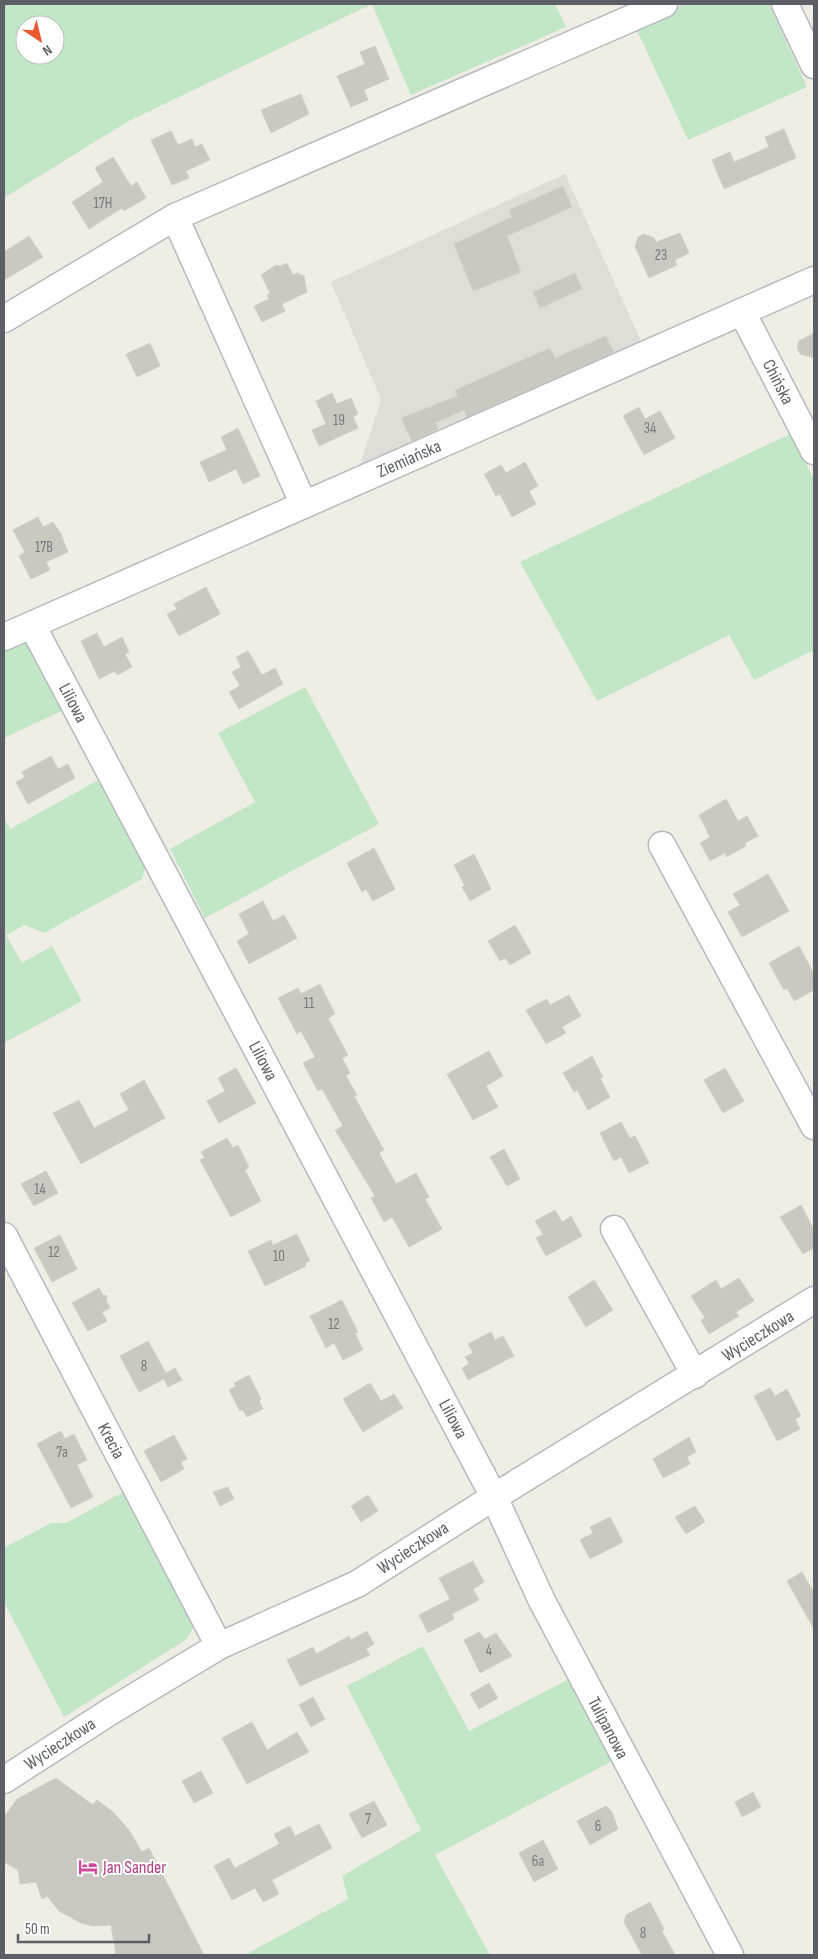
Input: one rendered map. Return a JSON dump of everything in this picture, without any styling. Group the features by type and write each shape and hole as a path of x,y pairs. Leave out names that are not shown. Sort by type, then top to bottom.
{"street":[{"path":"4,319 175,217 664,4"},
{"path":"785,4 814,65"},
{"path":"175,217 304,505"},
{"name":"Ziemiańska","path":"4,637 814,280"},
{"name":"Chińska","path":"742,312 814,451"},
{"name":"Liliowa","path":"32,625 494,1497"},
{"path":"662,845 814,1126"},
{"path":"614,1229 695,1375"},
{"name":"Krecia","path":"4,1236 219,1646"},
{"name":"Wycieczkowa","path":"4,1780 111,1711 219,1646 357,1584 494,1497 814,1300"},
{"name":"Tulipanowa","path":"494,1497 542,1601 730,1955"}],"shaded area":[{"path":"565,174 642,343 360,465 381,399 331,282"}],"green space":[{"path":"4,4 372,4 127,122 4,198"},
{"path":"372,4 555,4 566,27 411,95"},
{"path":"684,4 769,4 807,87 688,140 635,26"},
{"path":"790,434 814,479 814,650 754,680 729,635 597,701 520,562"},
{"path":"31,638 68,708 4,738 4,649"},
{"path":"305,687 379,824 205,918 170,849 255,802 218,733"},
{"path":"104,777 148,859 142,879 44,933 25,925 6,935 22,963 52,946 82,1001 4,1043 4,817 10,829"},
{"path":"127,1490 196,1622 187,1639 64,1717 4,1602 4,1548 51,1523 66,1523"},
{"path":"423,1646 469,1731 571,1678 614,1760 435,1855 490,1955 245,1955 348,1899 342,1876 421,1830 347,1686"}],"building":[{"path":"375,46 389,79 364,90 368,100 351,107 337,76 365,64 360,52"},
{"path":"301,94 309,114 271,133 261,110"},
{"path":"784,129 796,158 724,189 712,160 730,152 734,162 769,147 765,137"},
{"path":"171,131 178,145 192,139 195,147 202,144 210,160 186,171 189,178 172,185 151,140"},
{"path":"113,157 131,186 137,182 146,198 124,211 122,208 89,229 72,202 103,182 95,168"},
{"path":"563,186 572,207 507,236 521,272 473,291 454,244 512,217 509,210"},
{"path":"680,233 689,253 675,260 677,265 649,278 635,247 638,237 644,234 654,238 656,242"},
{"path":"29,236 43,257 4,280 4,252"},
{"path":"287,263 293,275 297,273 304,276 307,292 282,304 285,311 262,322 254,306 269,299 267,295 270,293 261,275 276,265 280,266"},
{"path":"575,273 582,289 540,308 533,292"},
{"path":"814,333 814,358 800,354 797,347 799,341"},
{"path":"606,336 614,352 467,417 464,410 435,423 438,429 412,441 401,418 458,396 455,390 550,348 555,358"},
{"path":"150,343 160,366 137,377 126,354"},
{"path":"332,393 337,404 351,398 358,414 353,417 358,428 319,446 312,430 326,424 316,401"},
{"path":"639,407 645,419 660,411 675,438 644,455 623,416"},
{"path":"238,428 260,476 243,484 236,469 209,482 200,462 227,450 221,437"},
{"path":"525,462 538,486 529,491 536,504 512,517 500,494 496,496 484,474 501,465 506,473"},
{"path":"38,517 43,527 53,522 61,534 68,552 46,562 50,570 31,579 19,556 25,552 13,530"},
{"path":"206,587 220,614 179,636 167,614 177,609 174,604"},
{"path":"97,633 104,647 122,637 129,652 125,654 132,667 117,675 115,671 99,679 81,641"},
{"path":"248,651 262,675 275,668 283,684 239,709 229,692 240,686 232,672 241,667 236,657"},
{"path":"51,756 58,769 68,764 75,778 28,804 16,782 25,777 22,772"},
{"path":"726,799 738,821 747,816 758,836 745,843 746,846 726,857 725,853 710,861 700,843 710,837 699,815"},
{"path":"374,848 395,889 373,901 366,889 362,892 347,863"},
{"path":"474,854 491,889 470,901 462,887 465,886 454,865"},
{"path":"768,874 789,911 742,937 728,912 740,905 733,894"},
{"path":"263,901 273,921 284,915 297,938 249,964 237,941 249,934 239,914"},
{"path":"515,925 531,953 510,965 505,958 500,961 488,941"},
{"path":"799,946 814,974 814,990 794,1001 787,988 784,990 769,963"},
{"path":"320,984 335,1014 328,1018 348,1055 342,1058 350,1073 346,1076 357,1095 354,1096 384,1150 379,1153 396,1184 416,1173 429,1197 425,1199 442,1229 409,1247 392,1217 384,1222 371,1198 375,1196 335,1130 343,1126 322,1089 318,1091 303,1063 315,1057 301,1031 297,1034 278,998 298,988 301,994"},
{"path":"569,995 581,1016 562,1027 566,1033 546,1044 526,1010 547,999 550,1005"},
{"path":"489,1051 503,1076 486,1086 498,1107 473,1120 447,1074"},
{"path":"592,1056 603,1077 600,1078 610,1097 588,1110 577,1090 574,1092 563,1073"},
{"path":"236,1068 256,1103 219,1123 207,1101 225,1091 218,1078"},
{"path":"725,1068 744,1101 723,1113 704,1080"},
{"path":"144,1080 165,1118 81,1164 53,1113 79,1100 94,1128 129,1110 120,1094"},
{"path":"621,1122 630,1138 635,1136 649,1163 629,1173 621,1157 614,1161 600,1133"},
{"path":"227,1138 233,1148 238,1145 249,1167 245,1170 261,1201 231,1217 200,1160 205,1158 201,1152"},
{"path":"504,1149 520,1179 507,1186 490,1157"},
{"path":"46,1171 58,1193 34,1206 21,1184"},
{"path":"801,1205 814,1230 814,1248 803,1254 780,1217"},
{"path":"555,1210 562,1222 571,1216 582,1236 546,1256 536,1238 543,1234 535,1221"},
{"path":"297,1234 310,1261 305,1263 306,1266 265,1286 248,1251 271,1240 273,1245"},
{"path":"60,1235 77,1269 52,1282 34,1248"},
{"path":"739,1278 754,1301 736,1312 739,1316 709,1334 701,1320 705,1318 691,1296 716,1280 721,1289"},
{"path":"594,1280 613,1310 586,1327 568,1297"},
{"path":"99,1288 103,1295 107,1296 106,1300 110,1308 102,1312 107,1321 88,1331 72,1303"},
{"path":"342,1300 358,1332 355,1333 363,1350 343,1360 334,1343 326,1348 310,1316"},
{"path":"491,1332 495,1340 503,1336 514,1356 468,1380 462,1368 469,1364 465,1357 473,1353 468,1344"},
{"path":"148,1341 166,1373 175,1368 182,1380 168,1387 164,1379 139,1392 120,1356"},
{"path":"249,1375 261,1399 259,1401 263,1409 247,1417 242,1409 240,1411 229,1390 236,1386 234,1383"},
{"path":"370,1383 381,1401 394,1394 403,1408 363,1432 343,1399"},
{"path":"770,1388 775,1396 787,1389 801,1416 795,1419 800,1429 777,1441 754,1396"},
{"path":"61,1431 65,1439 74,1434 87,1460 77,1465 93,1497 71,1508 37,1444"},
{"path":"174,1435 187,1459 181,1462 184,1469 161,1482 144,1451"},
{"path":"689,1437 696,1452 687,1457 690,1464 663,1478 653,1459"},
{"path":"228,1487 234,1499 220,1506 213,1492"},
{"path":"368,1495 378,1511 361,1522 351,1506"},
{"path":"695,1506 705,1522 686,1534 675,1517"},
{"path":"610,1517 623,1542 590,1559 580,1540 593,1533 590,1527"},
{"path":"473,1561 484,1582 473,1589 479,1600 452,1614 454,1619 428,1633 419,1615 450,1599 439,1578"},
{"path":"802,1572 814,1593 814,1629 787,1581"},
{"path":"367,1631 374,1644 366,1649 370,1655 300,1686 287,1660 313,1647 316,1654 349,1636 351,1640"},
{"path":"479,1632 485,1639 496,1633 512,1656 480,1673 464,1640"},
{"path":"489,1683 498,1698 479,1709 470,1694"},
{"path":"313,1697 325,1719 311,1727 299,1705"},
{"path":"252,1722 267,1750 297,1732 309,1752 247,1784 222,1738"},
{"path":"201,1771 213,1793 194,1803 182,1781"},
{"name":"Jan Sander","path":"56,1778 93,1805 97,1800 113,1812 129,1830 142,1852 149,1848 204,1955 116,1955 111,1925 93,1926 81,1923 59,1911 47,1896 42,1899 36,1882 20,1884 18,1870 4,1862 4,1817 17,1799"},
{"path":"753,1792 761,1807 742,1817 735,1802"},
{"path":"374,1801 387,1825 362,1838 349,1814"},
{"path":"606,1806 612,1812 618,1829 590,1845 577,1821"},
{"path":"319,1824 332,1848 272,1880 279,1894 263,1902 255,1888 232,1900 214,1866 229,1858 235,1868 279,1844 274,1834 290,1826 295,1836"},
{"path":"543,1840 558,1869 534,1882 519,1853"},
{"path":"650,1902 664,1929 662,1931 675,1955 642,1955 624,1922 626,1915"}],"place":[{"name":"Jan Sander","path":"88,1867"}]}
